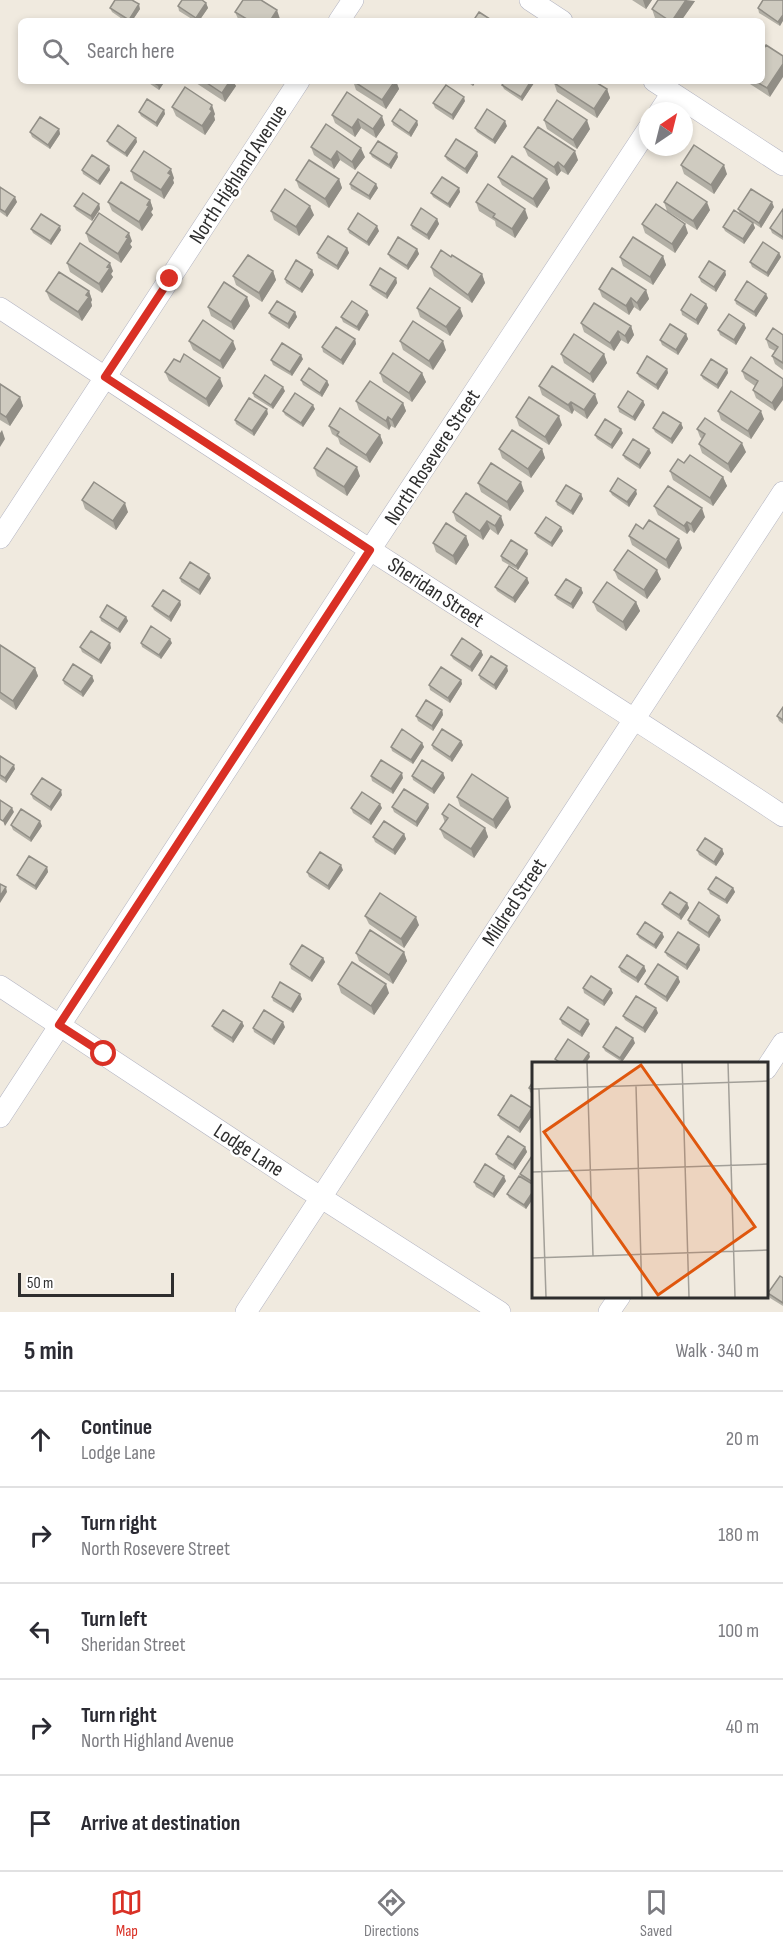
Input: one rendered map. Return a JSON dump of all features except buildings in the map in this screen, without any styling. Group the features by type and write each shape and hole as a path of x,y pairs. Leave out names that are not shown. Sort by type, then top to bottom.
{"street":[{"path":"341,18 353,0"},
{"path":"530,0 557,18"},
{"name":"North Highland Avenue","path":"0,538 297,84"},
{"path":"661,102 663,87 783,165"},
{"name":"North Rosevere Street","path":"0,1117 639,143"},
{"name":"Sheridan Street","path":"0,308 783,816"},
{"name":"Mildred Street","path":"246,1312 783,492"},
{"name":"Lodge Lane","path":"0,986 500,1312"},
{"path":"768,1066 783,1043"},
{"path":"609,1312 619,1297"}],"route":[{"path":"104,1054 59,1025 370,550 105,377 170,279"}]}
